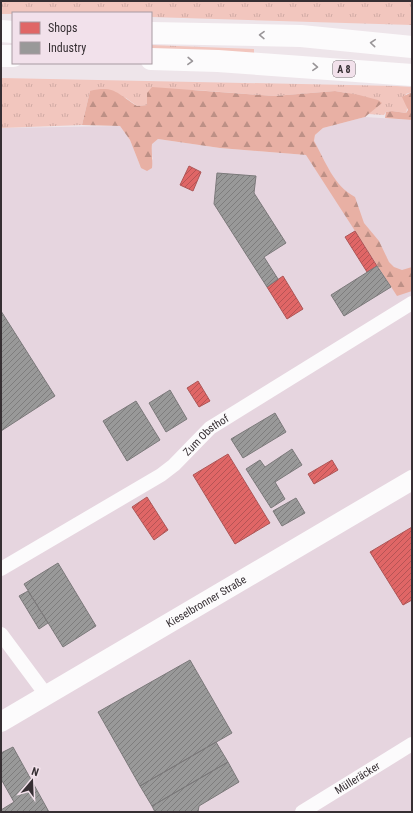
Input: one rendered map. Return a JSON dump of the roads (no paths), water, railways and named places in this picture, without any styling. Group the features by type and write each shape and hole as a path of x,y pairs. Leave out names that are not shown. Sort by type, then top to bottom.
{"highway":[{"path":"1,31 12,32"},
{"path":"152,33 301,36 412,47"},
{"path":"1,56 12,56"},
{"name":"A 8","path":"152,59 218,61 412,75"}],"street":[{"name":"Zum Obsthof","path":"1,569 161,475 174,465 210,428 412,303"},
{"name":"Kieselbronner Straße","path":"1,722 412,480"},
{"path":"1,634 47,696"},
{"name":"Mülleräcker","path":"302,812 412,744"}]}
